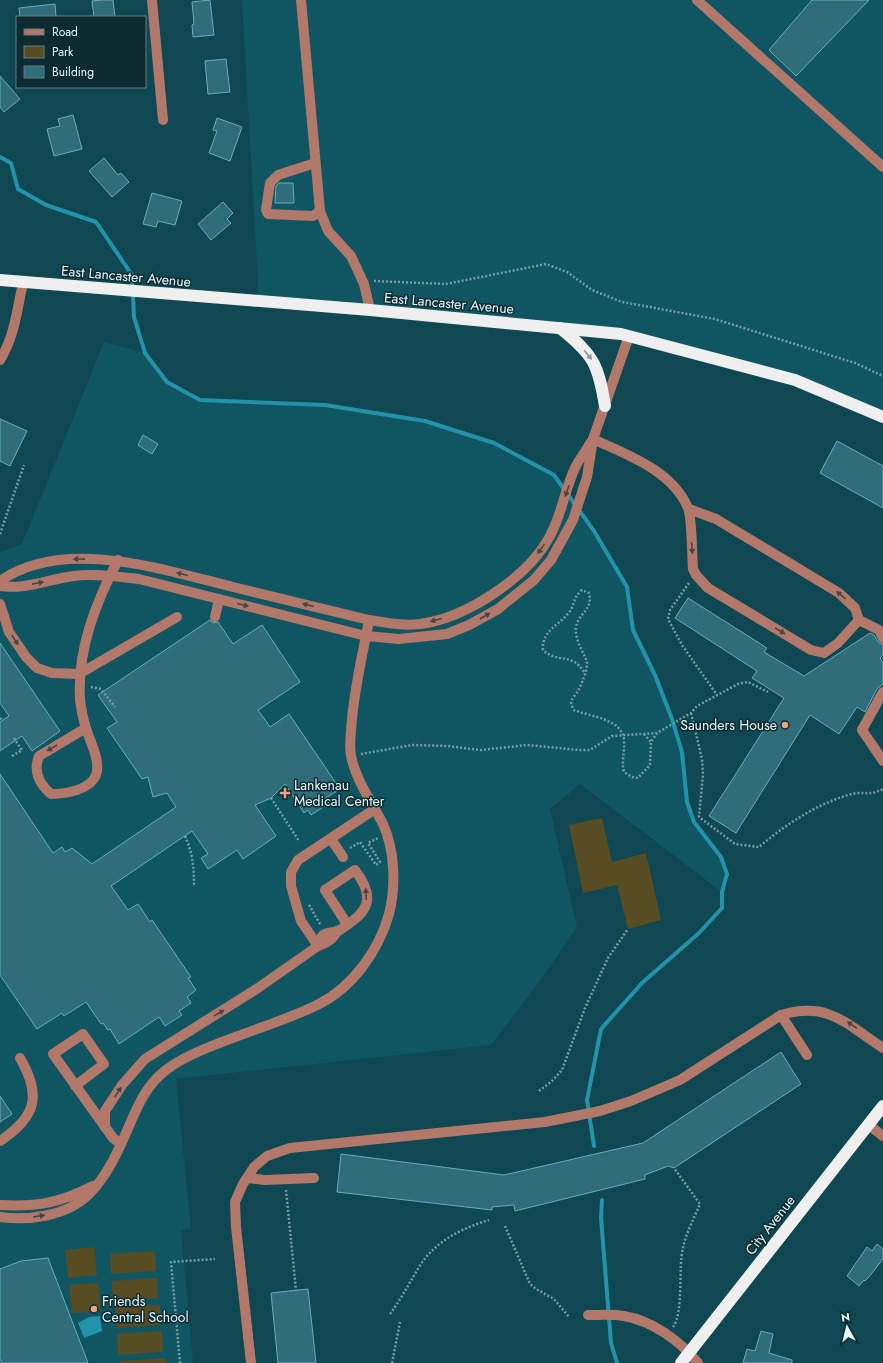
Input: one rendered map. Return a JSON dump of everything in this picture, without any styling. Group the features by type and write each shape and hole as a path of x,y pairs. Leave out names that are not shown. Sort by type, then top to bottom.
{"highway":[{"name":"East Lancaster Avenue","path":"0,280 370,310 629,336 795,380 883,417"},
{"path":"560,328 576,341 597,368 605,406"},
{"name":"City Avenue","path":"681,1363 883,1106"}],"street":[{"path":"152,0 163,120"},
{"path":"301,0 320,211 328,230 351,256 362,280 370,310"},
{"path":"697,0 883,167"},
{"path":"315,163 278,175 270,183 266,210 268,214 313,216 320,211"},
{"path":"0,360 8,346 14,330 23,283"},
{"path":"0,581 10,574 52,562 74,558 118,560 369,620 398,625 421,624 439,620 476,603 506,585 523,571 540,551 551,534 575,469 593,439 629,336"},
{"path":"0,586 12,588 75,576 110,576 139,579 366,636 399,639 447,634 469,625 498,608 534,580 551,560 573,520 587,477 593,439"},
{"path":"593,439 648,465 673,486 689,509 694,569 696,575 708,588 811,650 824,653 838,643 860,620"},
{"path":"689,509 716,519 839,593 856,608 860,620 879,630 883,638"},
{"path":"86,728 39,756 35,770 43,786 51,794 70,792 85,787 91,784 96,776 98,769 96,759 86,728 80,700 80,674 84,645 110,576 118,560"},
{"path":"215,617 219,599"},
{"path":"0,604 9,632 26,657 37,668 52,673 80,674 177,617"},
{"path":"0,1218 27,1218 61,1211 87,1197 111,1165 137,1106 147,1089 158,1076 172,1065 189,1055 319,1005 338,992 362,968 383,932 392,898 393,872 390,842 384,826 360,781 351,755 350,740 355,688 369,620"},
{"path":"883,692 862,730 883,761"},
{"path":"318,946 301,921 292,886 291,872 298,860 375,810"},
{"path":"330,839 342,855"},
{"path":"105,1127 105,1112 122,1085 146,1060 258,988 318,946 322,935 329,931 337,931 362,914 368,894 365,883 355,870 324,890 347,924"},
{"path":"251,1363 236,1227 235,1202 254,1167 267,1156 290,1148 545,1122 600,1111 630,1101 680,1080 781,1016 803,1010 828,1013 851,1024 883,1048"},
{"path":"781,1016 807,1055"},
{"path":"75,1086 104,1064 83,1034 53,1054 75,1086 113,1138 121,1144"},
{"path":"0,1141 25,1120 32,1110 30,1075 20,1058"},
{"path":"869,1125 883,1136"},
{"path":"247,1178 265,1180 314,1178"},
{"path":"0,1205 32,1206 58,1201 69,1198 98,1183"},
{"path":"588,1315 624,1316 646,1323 667,1334 689,1352 698,1363"}],"path":[{"path":"362,280 446,284 546,264 567,272 592,290 622,302 715,319 855,363 883,376"},
{"path":"0,534 24,465"},
{"path":"696,575 670,610 668,619 682,645 717,695"},
{"path":"584,672 579,664 574,661 549,656 543,650 542,643 546,635 570,610 576,595 582,590 590,594 589,606 581,616 576,627 580,649 587,662 587,667 584,672 583,682 572,702 572,707 574,710 581,713 603,719 617,726 624,739 622,766 624,772 632,777 638,778 642,776 650,765 651,742 657,733 691,713 697,706 738,684 748,682 768,692"},
{"path":"91,687 101,688 115,707"},
{"path":"691,713 702,759 703,775 699,817 734,844 759,847 796,818 838,798 856,792 873,795 883,789"},
{"path":"351,755 412,745 448,746 481,750 527,744 590,750 612,736 657,733"},
{"path":"643,734 651,742"},
{"path":"12,756 22,750 14,738"},
{"path":"271,798 300,841"},
{"path":"185,836 190,847 194,864 194,887"},
{"path":"342,855 360,842 376,865 380,862 368,843 379,838"},
{"path":"305,899 320,924"},
{"path":"539,1091 552,1081 562,1070 585,1008 608,958 628,929"},
{"path":"667,1334 676,1323 683,1248 700,1204 674,1168"},
{"path":"285,1179 296,1290"},
{"path":"390,1314 422,1263 436,1248 450,1236 468,1226 489,1220"},
{"path":"505,1226 530,1284 554,1299 569,1317"},
{"path":"180,1363 171,1262 215,1259"},
{"path":"392,1363 400,1322"}],"shaded area":[{"path":"242,0 883,0 883,417 795,380 636,338 259,302"},
{"name":"Lankenau Medical Center","path":"104,342 145,353 167,382 200,400 325,405 425,421 494,443 554,475 594,531 627,587 633,630 655,675 672,719 682,752 687,802 694,822 721,857 727,874 722,892 580,784 550,809 577,927 537,985 491,1045 176,1079 191,1229 181,1230 193,1363 0,1363 0,552 22,544"},
{"path":"100,1316 102,1331 84,1338 78,1323 89,1317"}],"green space":[{"path":"602,818 612,862 646,853 661,920 628,929 617,885 583,893 569,825"},
{"path":"94,1247 97,1275 68,1278 65,1250"},
{"path":"155,1251 156,1271 111,1274 110,1254"},
{"path":"157,1278 158,1298 113,1301 112,1281"},
{"path":"98,1283 101,1311 72,1313 69,1285"},
{"path":"160,1305 161,1325 116,1328 115,1307"},
{"path":"162,1331 163,1352 118,1355 117,1334"},
{"path":"165,1358 166,1363 120,1363 120,1361"}],"building":[{"path":"113,0 115,16 94,16 92,1"},
{"path":"210,0 214,35 193,37 192,25 194,24 192,2"},
{"path":"812,0 869,0 796,76 769,50"},
{"path":"55,4 56,16 20,16 19,8"},
{"path":"226,59 230,92 208,94 205,61"},
{"path":"0,76 20,99 4,112 0,107"},
{"path":"73,115 82,149 54,156 47,129 60,126 58,119"},
{"path":"217,118 242,127 230,161 209,153 217,131 213,130"},
{"path":"104,158 118,175 121,173 129,182 112,197 89,171"},
{"path":"279,183 293,183 294,203 275,203 276,186"},
{"path":"152,193 182,201 175,225 158,221 156,227 143,224"},
{"path":"223,202 233,213 227,219 231,223 211,240 198,224"},
{"path":"0,419 27,431 10,466 0,461"},
{"path":"143,435 158,444 152,454 138,445"},
{"path":"837,441 883,466 883,508 820,473"},
{"name":"Saunders House","path":"688,598 767,648 764,652 804,676 870,633 874,635 879,643 883,644 883,655 880,658 883,663 883,684 877,689 865,712 857,707 839,734 810,715 736,833 709,816 784,698 752,678 757,671 675,618"},
{"path":"210,620 213,623 218,622 233,644 262,625 300,682 258,710 270,727 289,714 340,789 326,798 329,803 311,815 308,810 304,813 285,784 271,798 255,805 276,836 243,859 237,850 208,869 201,858 208,854 192,831 111,886 128,910 138,904 150,922 152,920 191,977 188,978 196,990 187,997 191,1003 179,1011 182,1015 165,1026 159,1017 119,1044 110,1029 108,1030 103,1023 101,1024 86,1002 64,1016 62,1013 37,1029 0,975 0,774 53,853 62,847 65,852 72,848 92,864 176,807 167,793 153,797 148,777 142,779 107,728 117,722 98,695"},
{"path":"0,643 60,731 32,751 22,736 0,751 0,722 9,716 0,703"},
{"path":"781,1052 801,1084 674,1168 668,1166 645,1175 645,1179 515,1211 514,1205 492,1207 492,1210 337,1192 341,1154 504,1175 643,1143"},
{"path":"0,1096 12,1114 0,1122"},
{"path":"877,1244 883,1249 883,1259 868,1278 859,1286 847,1276 867,1247 872,1251"},
{"path":"48,1258 88,1363 2,1363 0,1359 0,1269 21,1261"},
{"path":"308,1289 316,1363 278,1363 271,1293"},
{"path":"761,1331 773,1334 769,1353 792,1360 792,1363 743,1363 747,1349 755,1351"}],"waterway":[{"path":"0,157 11,163 18,189 46,205 96,222 132,275 134,317 145,353 167,382 200,400 325,405 425,421 494,443 554,475 594,531 627,587 633,630 655,675 672,719 682,752 687,802 694,822 721,857 727,874 722,892 722,908 699,933 642,983 601,1029 587,1100 594,1146"},
{"path":"602,1200 601,1218 611,1343 617,1363"}],"place":[{"name":"Saunders House","path":"785,725"},
{"name":"Lankenau Medical Center","path":"285,793"},
{"name":"Friends Central School","path":"94,1309"}]}
